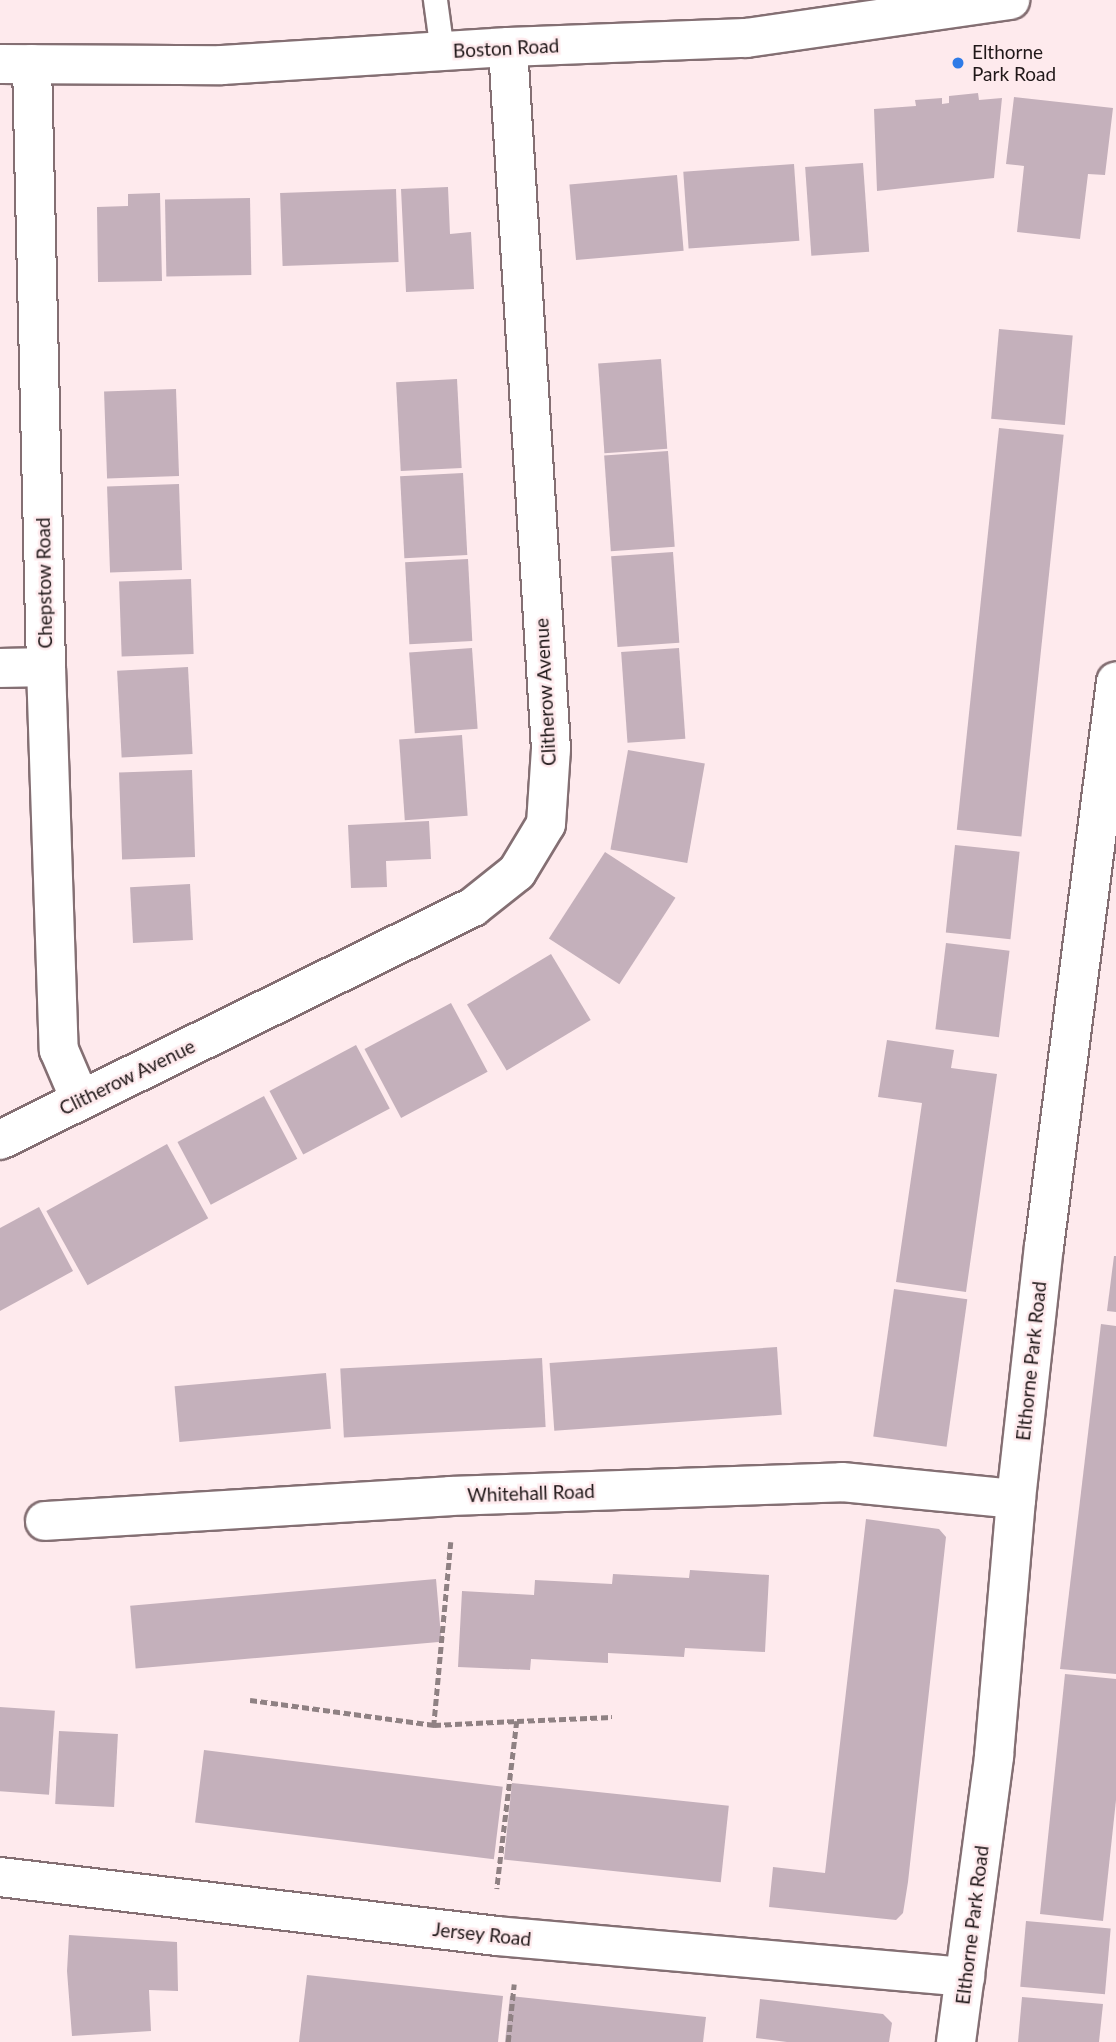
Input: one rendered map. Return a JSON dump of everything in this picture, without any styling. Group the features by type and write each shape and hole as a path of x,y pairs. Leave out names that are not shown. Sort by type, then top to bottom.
{"street":[{"name":"Boston Road","path":"16,64 222,65 508,47 746,38 1010,0"},
{"name":"Clitherow Avenue","path":"0,1140 473,907 517,872 546,824 551,749 508,47"},
{"name":"Chepstow Road","path":"16,64 46,667 59,1050 80,1099"},
{"path":"0,668 46,667"},
{"name":"Elthorne Park Road","path":"956,2042 994,1756 1016,1499 1048,1219 1116,682"},
{"name":"Whitehall Road","path":"45,1521 450,1496 842,1482 1016,1499"},
{"name":"Jersey Road","path":"0,1877 508,1937 965,1977"}],"lane":[{"path":"435,0 442,51"}],"path":[{"path":"434,1725 452,1534 450,1496"},
{"path":"250,1700 434,1725 612,1717"},
{"path":"508,2042 508,1937 497,1892 517,1721"}],"building":[{"path":"978,93 979,100 1002,98 994,178 877,191 874,109 916,106 915,100 942,98 942,104 949,103 949,96"},
{"path":"1014,97 1113,108 1105,175 1088,174 1080,239 1017,232 1024,166 1006,164"},
{"path":"863,163 869,252 811,256 805,167"},
{"path":"794,164 799,241 689,249 683,172"},
{"path":"677,175 684,251 576,260 569,184"},
{"path":"448,187 450,234 471,232 474,289 406,292 401,189"},
{"path":"396,189 399,262 283,266 280,193"},
{"path":"160,193 162,281 98,282 97,207 128,206 128,194"},
{"path":"250,198 251,275 166,276 165,199"},
{"path":"999,329 1073,335 1065,425 991,419"},
{"path":"661,359 667,449 604,453 598,363"},
{"path":"457,379 462,468 401,471 396,382"},
{"path":"176,389 179,476 107,478 104,392"},
{"path":"999,428 1064,435 1021,837 957,830"},
{"path":"668,451 675,547 611,551 604,455"},
{"path":"463,473 467,555 404,558 400,476"},
{"path":"179,484 182,570 110,572 107,487"},
{"path":"673,552 679,643 617,647 611,556"},
{"path":"468,559 472,641 409,644 405,562"},
{"path":"191,579 194,654 122,656 119,582"},
{"path":"472,648 478,729 415,733 409,652"},
{"path":"679,648 685,739 627,743 621,652"},
{"path":"188,667 193,754 122,758 117,671"},
{"path":"462,735 468,816 405,820 399,739"},
{"path":"628,750 705,764 687,863 610,849"},
{"path":"192,770 195,857 122,859 119,773"},
{"path":"429,821 431,859 386,861 387,887 351,888 348,825"},
{"path":"955,845 1020,852 1010,939 946,933"},
{"path":"605,852 675,898 619,984 549,938"},
{"path":"190,884 193,940 133,943 130,887"},
{"path":"946,943 1010,951 999,1037 935,1029"},
{"path":"551,954 591,1020 507,1070 467,1004"},
{"path":"451,1003 488,1072 401,1118 364,1049"},
{"path":"887,1040 954,1050 951,1068 997,1074 966,1292 896,1282 922,1103 878,1097"},
{"path":"356,1045 390,1109 303,1155 269,1091"},
{"path":"264,1096 297,1159 211,1205 177,1142"},
{"path":"167,1144 208,1218 88,1285 46,1211"},
{"path":"39,1207 73,1271 0,1311 0,1228"},
{"path":"1116,1256 1116,1312 1107,1311"},
{"path":"894,1289 967,1299 947,1447 873,1437"},
{"path":"1101,1324 1116,1326 1116,1674 1060,1669"},
{"path":"777,1347 782,1415 554,1431 550,1363"},
{"path":"542,1358 546,1427 344,1437 340,1369"},
{"path":"326,1373 331,1429 179,1442 175,1386"},
{"path":"866,1519 939,1529 946,1537 908,1882 903,1913 896,1920 769,1907 773,1867 825,1873"},
{"path":"690,1570 769,1575 765,1652 685,1648 684,1657 608,1653 608,1663 531,1659 530,1670 458,1667 462,1591 534,1595 535,1580 612,1584 613,1574 689,1578"},
{"path":"436,1579 441,1642 136,1669 130,1606"},
{"path":"1065,1674 1116,1679 1116,1800 1103,1921 1040,1914"},
{"path":"0,1707 55,1711 49,1795 0,1791"},
{"path":"59,1731 118,1734 114,1807 55,1804"},
{"path":"204,1750 503,1787 494,1859 195,1822"},
{"path":"512,1783 729,1806 721,1882 504,1860"},
{"path":"1026,1921 1111,1928 1105,1994 1020,1987"},
{"path":"69,1935 177,1942 178,1991 149,1990 151,2031 72,2036 67,1971"},
{"path":"307,1975 503,1996 498,2042 299,2042"},
{"path":"510,1996 706,2017 703,2042 505,2042"},
{"path":"1022,1997 1103,2004 1099,2042 1018,2042"},
{"path":"760,1999 883,2014 892,2023 889,2042 787,2042 756,2038"}],"place":[{"name":"Elthorne Park Road","path":"958,63"}]}
